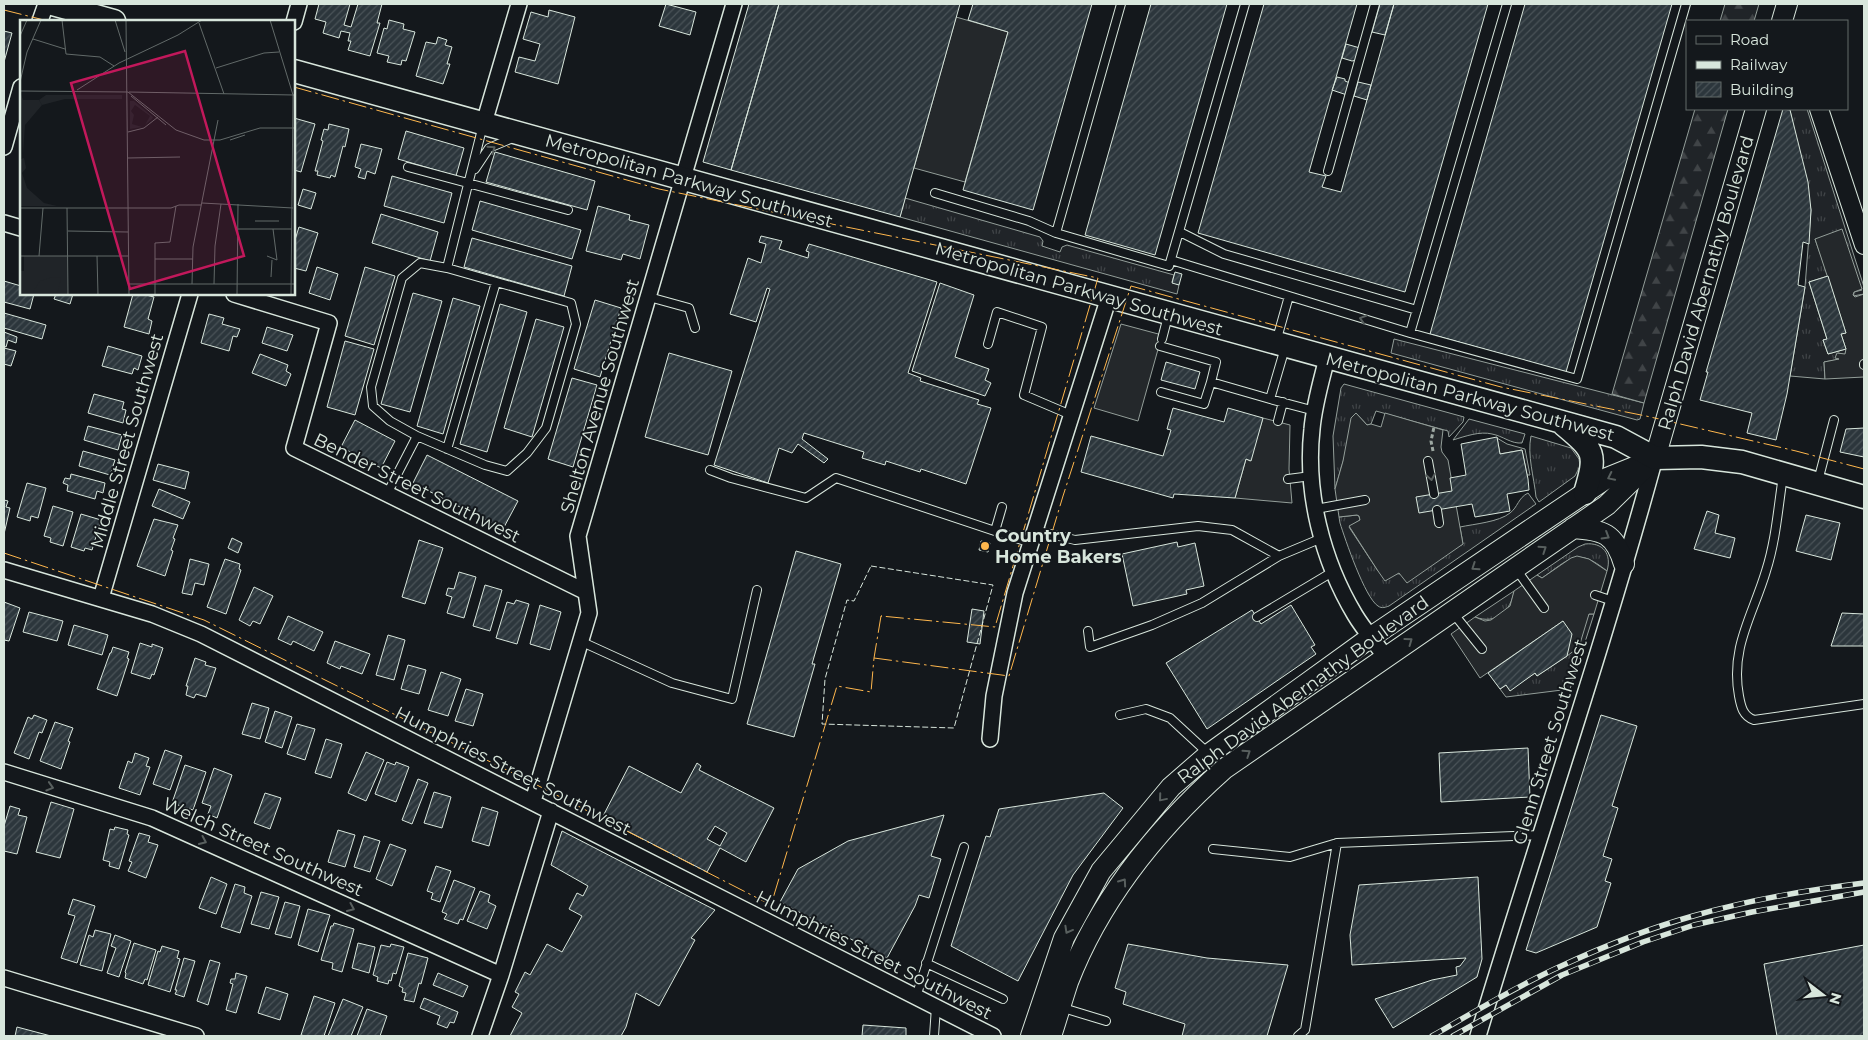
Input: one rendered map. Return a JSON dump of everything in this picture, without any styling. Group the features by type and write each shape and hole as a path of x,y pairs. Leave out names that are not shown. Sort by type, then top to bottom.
{"main road":[{"path":"52,4 110,20"},
{"path":"1782,20 1787,4"},
{"name":"Metropolitan Parkway Southwest","path":"295,71 1562,422 1621,439 1655,458"},
{"name":"Ralph David Abernathy Boulevard","path":"1031,1036 1064,938 1101,871 1171,787 1386,658 1607,505 1655,458 1756,110"},
{"path":"1562,422 1587,444 1591,455 1592,470 1584,493"},
{"path":"1655,458 1701,457 1742,462 1864,497"},
{"name":"Ralph David Abernathy Boulevard","path":"1051,1036 1069,981 1090,936 1115,893 1144,852 1217,761 1371,637 1607,478 1655,458"},
{"path":"1573,528 1594,530 1610,536 1620,550 1624,564"}],"street":[{"path":"40,20 46,4"},
{"path":"295,20 299,4"},
{"path":"484,124 519,4"},
{"name":"Shelton Avenue Southwest","path":"532,801 589,614 578,536 734,4"},
{"path":"1787,4 1792,20"},
{"path":"4,147 20,91"},
{"path":"1819,110 1864,246"},
{"path":"4,223 20,228"},
{"name":"Middle Street Southwest","path":"101,598 190,295"},
{"name":"Bender Street Southwest","path":"237,295 329,324 294,448 586,592"},
{"path":"990,739 994,696 1015,592 1109,297"},
{"path":"1327,358 1317,394 1312,430 1311,476 1316,509 1322,538 1334,571 1355,615 1386,658"},
{"name":"Glenn Street Southwest","path":"1478,1036 1613,601 1655,458"},
{"name":"Humphries Street Southwest","path":"4,570 152,614 201,634 994,1036"},
{"name":"Welch Street Southwest","path":"4,772 152,818 501,975"},
{"path":"480,1036 501,975 551,810"},
{"path":"4,978 196,1036"}],"lane":[{"path":"1056,233 1121,4"},
{"path":"935,193 1029,221 1056,233 1169,266 1245,4"},
{"path":"1328,171 1376,4"},
{"path":"1410,333 1507,4"},
{"path":"1171,260 1410,333 1576,379 1686,4"},
{"path":"447,268 484,124"},
{"path":"470,179 489,148 522,134"},
{"path":"408,167 470,179 568,210"},
{"path":"1180,232 1224,254 1417,310"},
{"path":"420,263 447,268 570,303 576,324 546,428 527,453 507,471 485,465 417,436 390,421 373,406 371,387 402,278 410,269 420,263"},
{"path":"447,449 496,282"},
{"path":"1270,399 1289,296"},
{"path":"649,298 690,308 695,328"},
{"path":"988,344 997,312 1042,327 1024,395 1071,415"},
{"path":"1161,392 1204,404 1216,362 1161,342 1168,314"},
{"path":"1210,382 1315,411"},
{"path":"1278,421 1283,402"},
{"path":"1817,484 1834,420"},
{"path":"387,494 417,436"},
{"path":"1428,461 1434,494"},
{"path":"710,470 731,478 806,498 836,478 995,531 1032,536 1076,540 1198,526 1232,530 1279,556"},
{"path":"1784,474 1767,570 1741,639 1736,680 1742,708 1746,715 1754,720 1864,704"},
{"path":"1288,479 1311,476"},
{"path":"1316,509 1365,500"},
{"path":"995,531 1002,507"},
{"path":"1437,510 1440,523"},
{"path":"1088,631 1090,647 1152,625 1202,603 1279,556 1322,538"},
{"path":"1516,567 1544,608"},
{"path":"1256,617 1334,571"},
{"path":"580,642 672,683 732,699 757,590"},
{"path":"1595,595 1613,601"},
{"path":"1452,611 1482,649"},
{"path":"1120,715 1146,709 1170,718 1217,761"},
{"path":"1213,849 1290,857 1337,843 1540,835"},
{"path":"1298,1036 1305,1030 1337,843"},
{"path":"916,997 964,848"},
{"path":"926,963 1004,999"},
{"path":"934,1036 936,1007"},
{"path":"1060,1007 1106,1021"}],"path":[{"path":"1433,451 1431,441 1434,427"}],"green space":[{"path":"1725,4 1759,4 1754,20 1720,20"},
{"path":"1695,110 1728,110 1644,403 1612,394"},
{"path":"1790,110 1807,110 1864,287 1864,294 1853,296 1854,292 1862,290 1815,239 1828,276 1809,282 1827,339 1823,340 1828,354 1846,349 1845,355 1838,353 1841,359 1824,362 1825,379 1790,376 1805,287 1811,210"},
{"path":"905,198 1040,237 1043,241 1042,246 1060,252 1062,247 1067,245 1174,275 1172,282 1179,285 1177,294 900,217"},
{"path":"1394,339 1644,403 1640,419 1637,420 1391,353"},
{"path":"1344,384 1464,417 1463,422 1449,437 1448,431 1376,411 1371,424 1367,425 1357,414 1335,489 1333,436 1341,388"},
{"path":"1469,419 1525,434 1522,443 1487,433 1473,434 1453,440"},
{"path":"1531,436 1571,448 1579,459 1580,466 1575,476 1539,502 1536,497 1530,458"},
{"path":"1497,438 1507,444 1525,449 1530,475 1527,475 1522,450 1500,454"},
{"path":"1528,493 1536,504 1384,608 1378,606 1367,592 1346,542 1339,517 1359,516 1360,520 1349,527 1378,571 1400,574 1463,544 1460,527 1493,521 1505,516 1513,511 1522,497"},
{"path":"1585,544 1597,545 1605,550 1608,559 1607,571 1596,563 1580,557 1567,561 1542,578 1537,575 1578,547"},
{"path":"1514,591 1510,605 1496,618 1483,619 1475,617"},
{"path":"1589,614 1594,614 1570,689 1506,697 1500,689 1506,685 1510,690 1535,673 1537,676 1567,656"}],"shaded area":[{"path":"956,17 1008,32 965,182 914,168"},
{"path":"1842,229 1862,289 1854,292 1853,295 1855,297 1864,294 1864,377 1825,379 1824,362 1839,359 1835,358 1837,353 1845,354 1846,349 1841,334 1846,333 1815,239"},
{"path":"1121,324 1162,335 1138,421 1094,408"},
{"path":"1356,413 1367,425 1371,424 1381,427 1385,413 1443,430 1441,447 1448,460 1463,544 1407,583 1399,573 1385,581 1349,526 1360,520 1359,516 1339,517 1335,489 1343,461 1351,418"},
{"path":"1263,418 1290,425 1289,469 1292,503 1235,498 1246,459 1250,461"},
{"path":"1577,556 1589,559 1607,571 1594,614 1589,614 1579,647 1567,656 1563,621 1480,678 1451,634 1475,617 1485,621 1491,620 1510,606 1514,591 1537,575 1542,578"}],"building":[{"path":"319,4 350,4 344,25 351,27 358,4 382,4 377,23 380,23 370,56 348,50 351,41 348,41 350,33 341,31 339,38 323,33 326,22 315,19"},
{"path":"666,4 696,12 690,35 659,26"},
{"path":"749,4 779,4 731,170 703,162"},
{"path":"779,4 960,4 900,217 731,170"},
{"path":"973,4 1092,4 1033,210 963,190 1008,32 968,20"},
{"path":"1151,4 1227,4 1155,255 1085,235"},
{"path":"1264,4 1357,4 1309,172 1326,176 1322,187 1341,192 1394,4 1488,4 1405,292 1198,233"},
{"path":"1380,4 1394,4 1385,35 1372,32"},
{"path":"1525,4 1672,4 1566,372 1430,334"},
{"path":"549,10 575,17 558,84 515,72 519,57 535,61 540,44 523,39 531,12 548,17"},
{"path":"389,20 404,24 403,29 415,32 406,61 402,60 401,65 387,62 389,56 377,53 384,28 387,29"},
{"path":"4,31 12,33 4,62"},
{"path":"438,37 447,40 445,45 452,47 447,64 450,64 443,84 416,76 426,42 436,44"},
{"path":"1346,44 1360,48 1357,60 1352,61 1342,58"},
{"path":"1337,77 1345,79 1345,81 1350,83 1347,95 1332,90"},
{"path":"1358,82 1371,85 1367,100 1354,96"},
{"path":"1783,110 1790,110 1808,182 1811,210 1809,244 1803,242 1798,285 1805,287 1787,394 1776,440 1747,433 1752,413 1700,400 1708,372 1706,372"},
{"path":"295,118 315,124 301,172 295,170"},
{"path":"329,124 349,129 335,177 331,175 330,178 317,175 318,171 315,171 323,141 321,140 324,129 328,130"},
{"path":"406,131 464,148 456,176 398,159"},
{"path":"361,144 382,149 375,174 367,171 365,179 358,177 361,169 355,167"},
{"path":"495,152 595,181 587,210 486,182"},
{"path":"392,176 452,193 444,223 384,206"},
{"path":"303,189 316,193 311,209 298,205"},
{"path":"480,201 581,230 572,259 472,230"},
{"path":"598,206 630,215 629,220 649,225 640,259 623,254 621,260 586,251"},
{"path":"381,214 438,232 430,261 372,243"},
{"path":"299,227 318,233 306,271 295,268 295,240"},
{"path":"761,236 782,241 779,249 808,258 809,252 806,251 809,244 937,282 908,373 921,378 920,381 979,400 977,404 991,408 966,484 921,469 920,472 886,461 885,465 862,458 864,452 804,433 802,439 828,459 824,463 798,444 792,453 779,448 768,483 714,465 770,289 767,288 756,322 730,314 748,258 761,263 766,244 759,242"},
{"path":"472,238 572,266 564,296 464,267"},
{"path":"317,267 338,274 330,300 309,293"},
{"path":"365,267 395,276 374,345 345,336"},
{"path":"1175,272 1182,274 1179,285 1172,283"},
{"path":"1828,276 1846,333 1841,334 1846,349 1828,354 1823,340 1827,339 1809,282"},
{"path":"4,281 20,286 20,295 34,295 30,309 4,302"},
{"path":"940,283 974,295 955,357 989,369 985,380 991,383 985,396 912,371"},
{"path":"413,293 442,301 410,412 381,404"},
{"path":"56,295 73,295 70,304 54,299"},
{"path":"133,295 154,297 148,319 152,321 149,334 124,327"},
{"path":"453,298 480,306 443,434 417,426"},
{"path":"595,300 621,308 600,377 574,369"},
{"path":"500,304 527,312 487,452 460,444"},
{"path":"4,313 46,325 42,339 4,328"},
{"path":"209,314 224,318 222,324 240,329 237,337 233,336 229,351 201,343"},
{"path":"536,319 564,327 532,437 504,428"},
{"path":"267,327 293,335 287,351 262,343"},
{"path":"4,332 17,337 16,343 8,340 6,347 4,346"},
{"path":"345,341 374,349 355,415 327,407"},
{"path":"108,346 142,356 138,370 134,368 132,374 102,366"},
{"path":"4,348 16,351 11,366 4,364"},
{"path":"669,353 732,371 708,455 645,437"},
{"path":"260,354 288,365 286,371 291,374 286,386 252,373"},
{"path":"1166,362 1200,372 1195,389 1161,380"},
{"path":"572,378 597,385 573,467 548,459"},
{"path":"94,394 124,402 122,409 126,410 123,423 88,413"},
{"path":"1173,408 1224,422 1228,408 1263,418 1251,461 1246,459 1235,498 1174,494 1173,498 1081,472 1091,436 1163,456 1171,430 1167,429"},
{"path":"355,420 395,441 381,468 341,447"},
{"path":"88,426 122,435 118,450 84,440"},
{"path":"1864,428 1864,457 1840,452 1846,429"},
{"path":"1497,437 1500,454 1522,450 1528,479 1529,490 1507,494 1510,511 1475,517 1472,504 1419,513 1416,497 1452,491 1450,478 1466,475 1461,444"},
{"path":"83,451 115,460 110,475 79,466"},
{"path":"427,455 518,501 503,529 413,483"},
{"path":"158,464 189,472 185,489 153,480"},
{"path":"71,474 105,483 103,493 97,491 95,499 67,491 68,485 63,483 65,478 70,479"},
{"path":"27,483 46,488 38,518 31,516 30,521 17,517"},
{"path":"159,489 190,502 183,519 152,506"},
{"path":"4,500 8,501 6,507 10,508 4,534"},
{"path":"53,506 73,512 63,546 50,542 51,538 44,536"},
{"path":"1707,511 1719,515 1715,533 1735,538 1730,558 1694,549"},
{"path":"81,514 101,520 92,550 85,548 84,551 71,547"},
{"path":"1806,515 1840,523 1831,560 1796,551"},
{"path":"154,519 178,525 173,538 175,539 171,550 173,551 165,576 137,566"},
{"path":"232,538 242,543 238,553 228,548"},
{"path":"419,540 443,548 425,604 402,597"},
{"name":"Country Home Bakers","path":"981,541 990,543 988,552 979,550"},
{"path":"1177,542 1178,547 1195,543 1204,586 1186,590 1187,594 1133,606 1122,554"},
{"path":"796,551 841,564 812,664 815,664 794,737 747,724"},
{"path":"190,559 209,564 204,585 195,583 192,595 182,593"},
{"path":"225,559 240,564 239,569 241,570 226,614 207,607"},
{"path":"459,572 476,577 464,618 447,613 452,597 446,595 448,588 454,589"},
{"path":"485,585 502,590 490,631 473,626"},
{"path":"254,587 273,596 260,624 253,621 250,626 239,620"},
{"path":"516,600 529,604 517,644 496,638 507,602 514,604"},
{"path":"4,602 20,608 9,641 4,640"},
{"path":"540,605 561,612 550,650 530,644"},
{"path":"1291,605 1315,645 1311,647 1316,654 1207,729 1166,663 1252,610 1261,624"},
{"path":"972,609 984,611 980,644 967,642"},
{"path":"29,612 63,621 57,641 23,632"},
{"path":"1842,613 1864,614 1864,646 1831,646"},
{"path":"288,616 323,632 314,651 293,641 291,645 278,639"},
{"path":"1563,621 1572,634 1567,656 1537,676 1535,673 1510,691 1506,685 1500,689 1488,673"},
{"path":"74,625 108,635 102,655 68,645"},
{"path":"388,635 405,640 394,680 376,675"},
{"path":"335,641 370,654 362,674 341,666 340,669 327,663"},
{"path":"140,643 152,647 152,644 163,648 154,675 152,674 150,679 131,673"},
{"path":"113,647 129,652 127,658 129,659 117,696 97,689"},
{"path":"195,658 206,662 205,665 216,668 206,697 196,694 194,698 186,695 188,686 186,686"},
{"path":"408,665 426,670 419,694 401,689"},
{"path":"441,672 461,679 448,716 428,710"},
{"path":"466,689 483,694 473,726 455,721"},
{"path":"252,703 269,708 260,739 242,734"},
{"path":"275,711 292,717 282,748 265,742"},
{"path":"34,715 47,720 42,733 39,732 29,759 14,753 28,717 32,719"},
{"path":"1601,715 1637,726 1612,806 1618,808 1603,856 1612,859 1605,881 1611,883 1597,927 1536,953 1526,950"},
{"path":"55,722 73,728 61,769 40,761"},
{"path":"297,724 315,729 305,760 287,754"},
{"path":"326,739 342,744 331,778 315,773"},
{"path":"1528,748 1530,797 1441,802 1439,753"},
{"path":"165,750 182,756 170,790 153,784"},
{"path":"366,752 384,760 366,801 348,793"},
{"path":"135,753 149,758 146,766 150,767 140,795 119,788 128,761 132,763"},
{"path":"387,762 395,765 396,762 409,767 396,802 375,794"},
{"path":"697,763 701,766 699,770 774,808 746,862 720,848 707,872 602,818 629,766 681,793","holes":["715,826 727,833 720,846 707,839"]},
{"path":"185,765 206,772 193,810 172,803"},
{"path":"214,768 232,775 217,818 208,814 211,806 202,803"},
{"path":"418,779 428,783 412,824 402,820"},
{"path":"434,792 451,797 442,828 424,823"},
{"path":"265,793 281,798 270,829 254,823"},
{"path":"1104,793 1123,808 1073,875 1018,981 951,946 986,836 990,837 999,809"},
{"path":"51,802 74,809 60,858 36,852"},
{"path":"10,806 20,809 18,815 27,817 17,854 4,851 4,826"},
{"path":"482,807 498,812 489,846 472,841"},
{"path":"944,815 931,856 941,859 929,898 919,895 887,958 780,902 798,869 848,841"},
{"path":"115,827 128,830 127,834 129,835 119,869 109,866 110,862 103,860 110,829 114,830"},
{"path":"338,830 355,835 345,867 328,862"},
{"path":"562,831 715,910 691,938 695,940 659,1006 636,993 626,1027 621,1036 510,1036 522,1013 512,1007 519,994 515,992 525,972 530,975 547,944 562,952 582,916 569,909 577,893 583,896 588,886 551,865"},
{"path":"139,833 150,836 148,842 158,845 146,878 128,871 132,862 129,861"},
{"path":"364,836 380,841 370,872 354,867"},
{"path":"390,844 406,850 392,886 376,879"},
{"path":"436,866 451,871 440,902 431,899 433,893 427,891"},
{"path":"211,877 227,884 216,914 199,908"},
{"path":"1478,877 1482,959 1477,977 1393,1028 1375,999 1432,980 1457,975 1456,967 1460,966 1466,958 1352,965 1350,935 1359,885"},
{"path":"454,880 475,888 463,920 460,919 458,924 444,919 447,914 442,912"},
{"path":"235,884 245,887 244,893 252,896 240,933 221,927"},
{"path":"480,891 490,895 488,902 496,906 487,929 467,921"},
{"path":"261,892 279,897 269,929 251,924"},
{"path":"73,899 95,906 77,963 61,958 75,916 68,914"},
{"path":"285,902 300,906 291,938 275,934"},
{"path":"308,909 330,915 318,952 298,945"},
{"path":"334,923 354,929 342,972 332,969 333,963 321,960 331,926"},
{"path":"95,930 111,934 102,971 80,965 89,935 93,937"},
{"path":"115,935 131,941 119,977 107,973 116,948 111,946"},
{"path":"134,943 156,950 147,980 145,979 143,984 125,978"},
{"path":"358,943 375,947 369,973 352,968"},
{"path":"391,944 404,947 396,974 393,973 388,984 377,981 378,977 373,975 381,945 390,947"},
{"path":"1128,944 1207,958 1288,965 1267,1036 1182,1036 1185,1024 1123,1004 1126,992 1115,988"},
{"path":"1864,945 1864,1036 1777,1036 1764,964"},
{"path":"162,946 179,951 177,958 180,959 170,992 148,985 158,951 160,952"},
{"path":"408,953 428,958 414,1002 404,1000 406,993 402,992 403,988 399,986"},
{"path":"184,958 195,961 184,997 175,994 177,990 175,990"},
{"path":"210,960 220,963 208,1005 197,1001"},
{"path":"236,973 247,976 236,1013 226,1010 233,984 230,983 231,979 235,979"},
{"path":"438,973 468,986 463,997 433,985"},
{"path":"266,987 288,994 280,1020 258,1013"},
{"path":"314,996 335,1003 324,1036 301,1035"},
{"path":"424,998 458,1012 454,1023 450,1022 447,1028 437,1024 440,1016 420,1008"},
{"path":"343,999 363,1007 351,1036 328,1036"},
{"path":"367,1009 387,1016 380,1036 357,1036"},
{"path":"863,1025 906,1028 906,1036 862,1036"},
{"path":"17,1027 51,1036 15,1036"}],"railway":[{"path":"1432,1036 1543,975 1592,952 1642,933 1693,916 1757,900 1864,883"},
{"path":"1453,1036 1562,975 1643,942 1694,925 1752,912 1864,892"}],"fence":[{"path":"871,566 993,585 954,728 822,724 825,679 847,600 854,601 871,566"}],"power":[{"path":"4,10 44,20"},
{"path":"295,87 659,189 1098,278 995,627 881,616"},
{"path":"874,658 1009,676 1063,496 1131,286 1501,387 1646,416 1864,469"},
{"path":"4,553 204,620 531,782 771,905 837,686 871,692 874,658 882,616"}],"place":[{"name":"Country Home Bakers","path":"985,546"}]}
